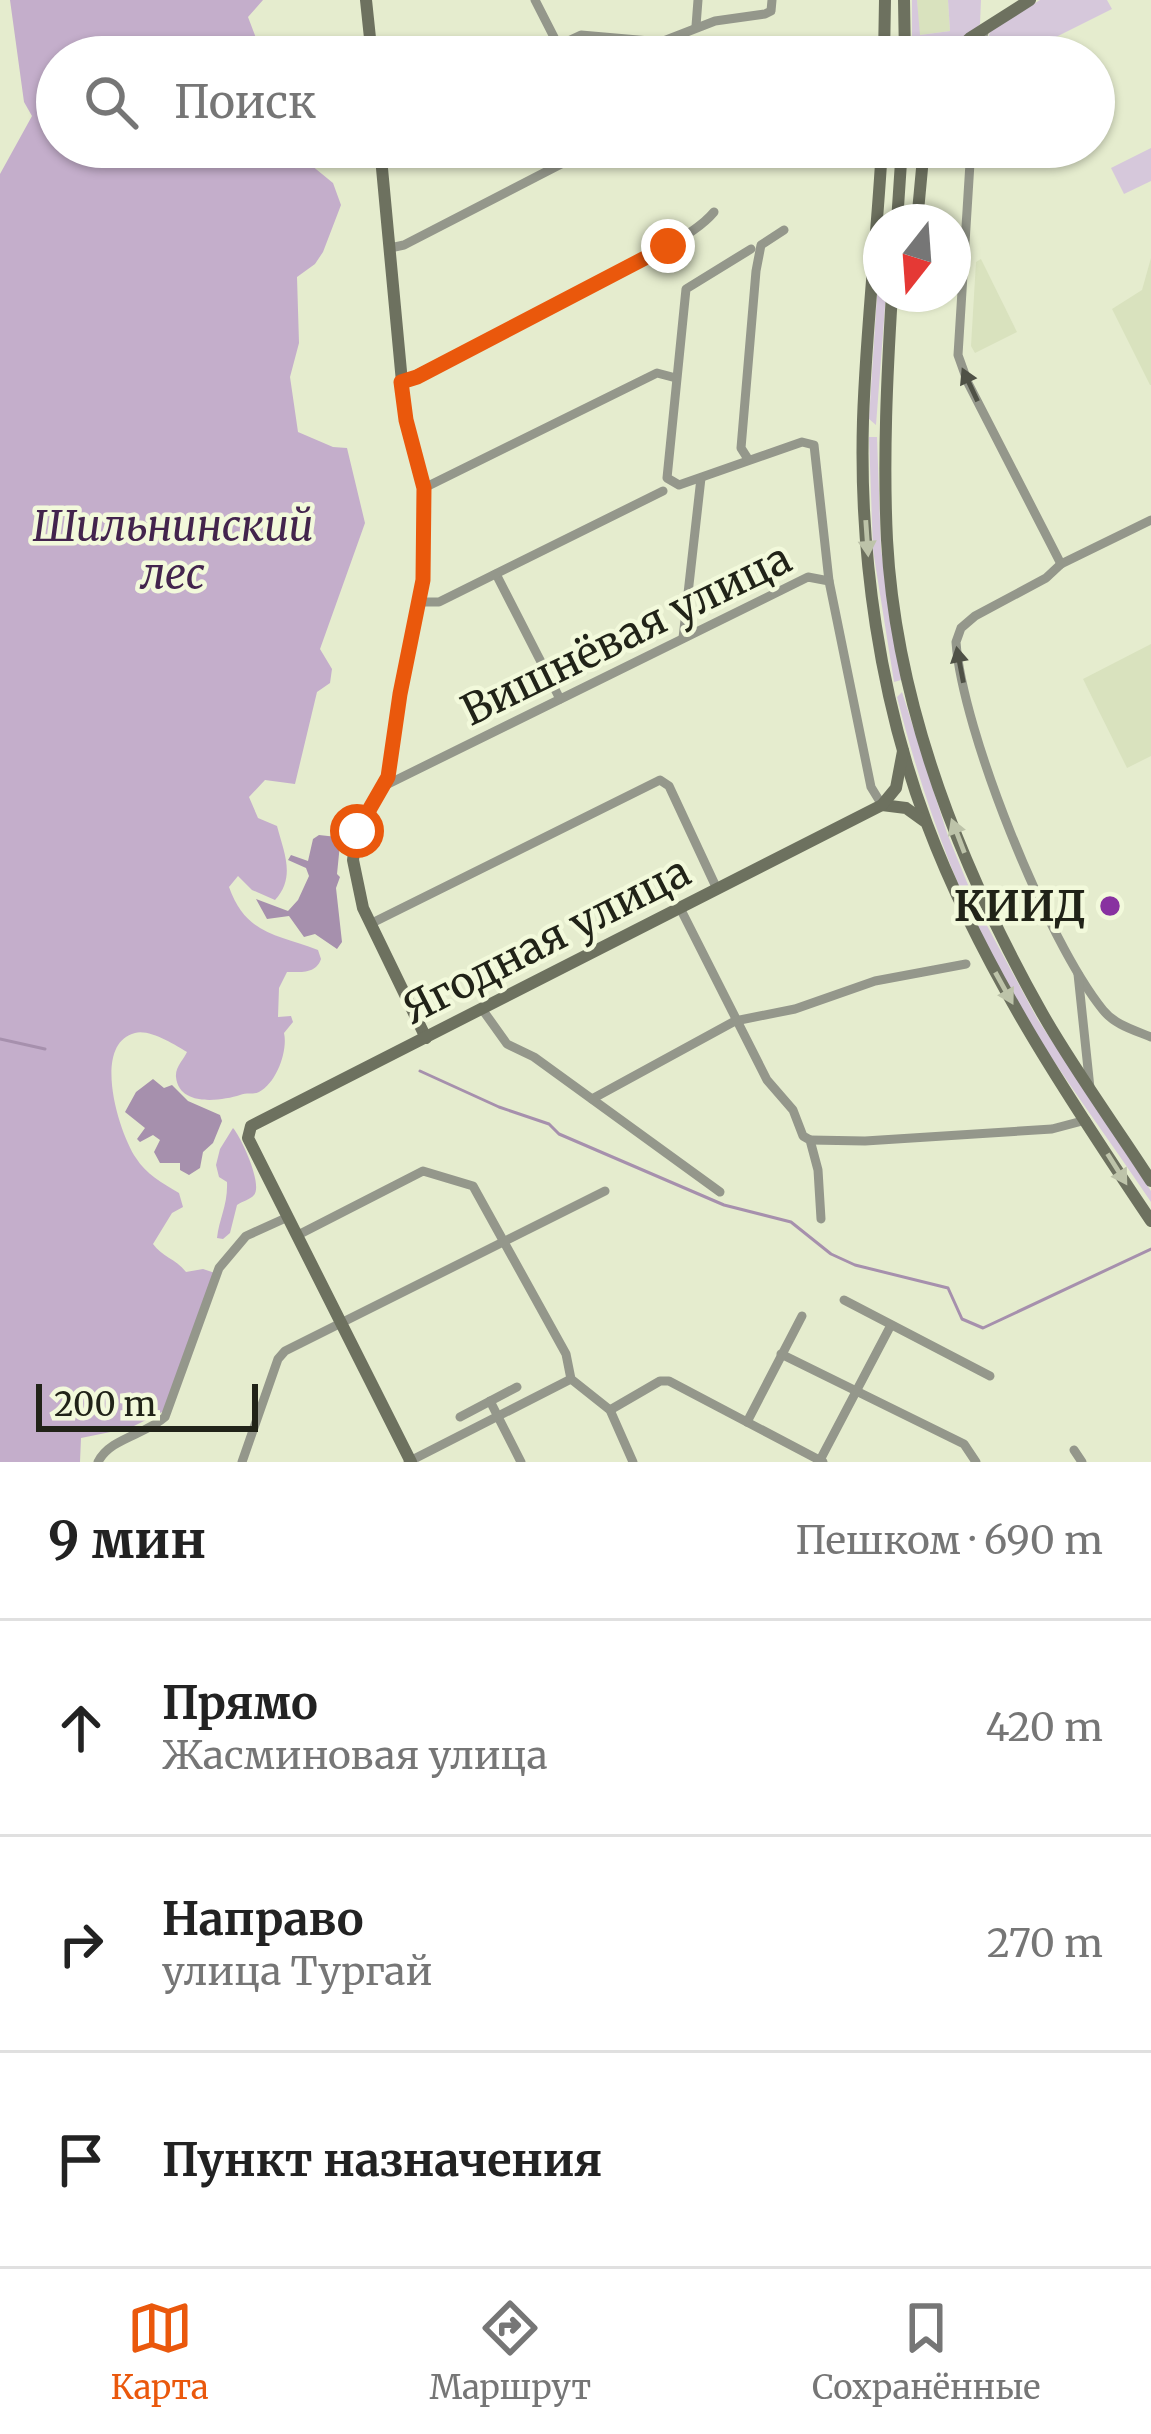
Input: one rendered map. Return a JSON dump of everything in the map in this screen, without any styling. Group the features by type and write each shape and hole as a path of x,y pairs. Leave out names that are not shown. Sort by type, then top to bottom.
{"main road":[{"path":"366,0 370,36"},
{"path":"884,36 885,0"},
{"path":"904,0 905,36"},
{"path":"973,36 1024,1"},
{"path":"382,168 406,420 424,488 420,602 386,785 363,817 355,845 355,880 370,924 426,1039"},
{"path":"881,168 863,422 867,548 879,638 903,751 927,824 986,956 1148,1214"},
{"path":"898,204 901,168"},
{"path":"919,204 922,168"},
{"path":"891,312 887,544 912,697 936,779 983,899 1045,1017 1151,1181"},
{"path":"863,422 876,432 886,425"},
{"path":"892,699 898,686 912,697"},
{"path":"882,805 896,788 903,751"},
{"path":"882,805 906,808 927,824"},
{"name":"Ягодная улица","path":"289,1217 248,1138 256,1122 882,805"},
{"path":"1119,1130 1151,1158"},
{"path":"289,1217 410,1462"}],"street":[{"path":"535,0 553,36"},
{"path":"696,26 698,0"},
{"path":"675,36 696,26 765,14 771,11 772,0"},
{"path":"983,36 985,29"},
{"path":"579,36 612,36"},
{"path":"389,248 404,245 554,168"},
{"path":"970,168 958,355 1061,564"},
{"path":"401,382 652,256 714,212"},
{"path":"748,459 741,448 756,271 761,245 784,230"},
{"path":"751,249 686,289 667,478 679,485 802,442 814,445 829,581 871,787 882,805"},
{"path":"424,488 657,373 676,378"},
{"path":"683,638 700,478"},
{"path":"420,602 440,602 663,491"},
{"path":"1151,520 1061,564 1046,578 967,622 958,634 957,652 980,747 1012,832 1077,969 1109,1016 1151,1037"},
{"path":"496,574 560,700"},
{"name":"Вишнёвая улица","path":"386,785 808,577 829,581"},
{"path":"370,924 660,780 669,786 717,889"},
{"path":"680,908 735,1021 767,1080 793,1110 802,1136 865,1141 1052,1129 1086,1120"},
{"path":"592,1099 735,1021 778,1013 874,981 966,964"},
{"path":"1077,969 1090,1088"},
{"path":"482,1009 507,1044 534,1058 720,1192"},
{"path":"810,1140 818,1170 821,1219"},
{"path":"298,1234 423,1171 473,1186 566,1354 571,1379 610,1410 633,1462"},
{"path":"242,1462 281,1354 604,1191"},
{"path":"99,1460 110,1447 165,1417 219,1268 246,1236 289,1217"},
{"path":"844,1300 990,1376"},
{"path":"747,1422 802,1316"},
{"path":"610,1410 669,1381 820,1461 891,1325"},
{"path":"782,1354 964,1444 976,1462"},
{"path":"410,1462 571,1379"},
{"path":"460,1417 517,1387"},
{"path":"490,1401 521,1462"},
{"path":"1074,1450 1082,1462"},
{"path":"99,1460 113,1462"}],"shaded area":[{"path":"912,0 917,0 920,35 950,31 948,0 981,0 980,24 967,36 912,36"},
{"path":"917,0 948,0 950,31 919,35"},
{"path":"1040,0 1107,0 1112,9 1058,36 989,36"},
{"path":"1151,148 1151,181 1124,194 1111,168"},
{"path":"1151,258 1150,385 1112,309 1142,290"},
{"path":"981,259 1017,332 975,353 971,346 976,262"},
{"path":"876,312 885,312 876,425 869,419"},
{"path":"869,437 877,437 881,549 901,680 894,682 873,550"},
{"path":"1151,644 1151,756 1127,768 1083,679"},
{"path":"902,692 947,833 977,907 1038,1020 1151,1191 1151,1202 1031,1026 979,932 927,799 897,697"},
{"path":"337,837 340,844 336,888 342,942 337,949 315,934 304,937 289,916 267,919 256,899 288,911 309,876 306,868 288,860 291,855 308,861 313,839"},
{"path":"153,1079 164,1088 172,1085 188,1101 220,1115 213,1143 203,1152 200,1168 189,1175 180,1170 180,1163 160,1163 154,1152 160,1140 153,1135 140,1142 137,1139 145,1128 125,1112 136,1092"}],"green space":[{"name":"Шильнинский лес","path":"10,0 263,0 248,17 255,36 36,36 36,168 315,168 333,183 341,205 323,252 297,277 299,343 290,377 298,432 347,448 365,523 320,649 332,669 330,683 317,692 295,784 265,780 249,797 258,818 277,826 286,864 285,883 275,900 252,890 238,876 229,887 254,924 318,950 321,959 312,970 287,972 279,988 278,1017 291,1016 293,1022 284,1033 280,1066 257,1093 202,1100 179,1087 177,1070 187,1052 169,1042 135,1033 114,1054 113,1090 129,1146 145,1169 179,1193 183,1207 172,1213 153,1244 186,1272 215,1273 170,1408 130,1428 81,1438 80,1462 0,1462 0,174 32,116 24,102"},
{"path":"233,1128 250,1161 256,1189 237,1205 230,1233 223,1239 217,1238 227,1182 219,1177 216,1165"}],"waterway":[{"path":"0,1039 45,1049"},
{"path":"420,1071 724,1205 791,1222 831,1254 855,1265 948,1288 962,1319 983,1328 1151,1249"}],"place":[{"name":"КИИД","path":"1110,906"}],"route":[{"path":"357,831 388,777 423,580 424,488 401,382 668,246"}]}
